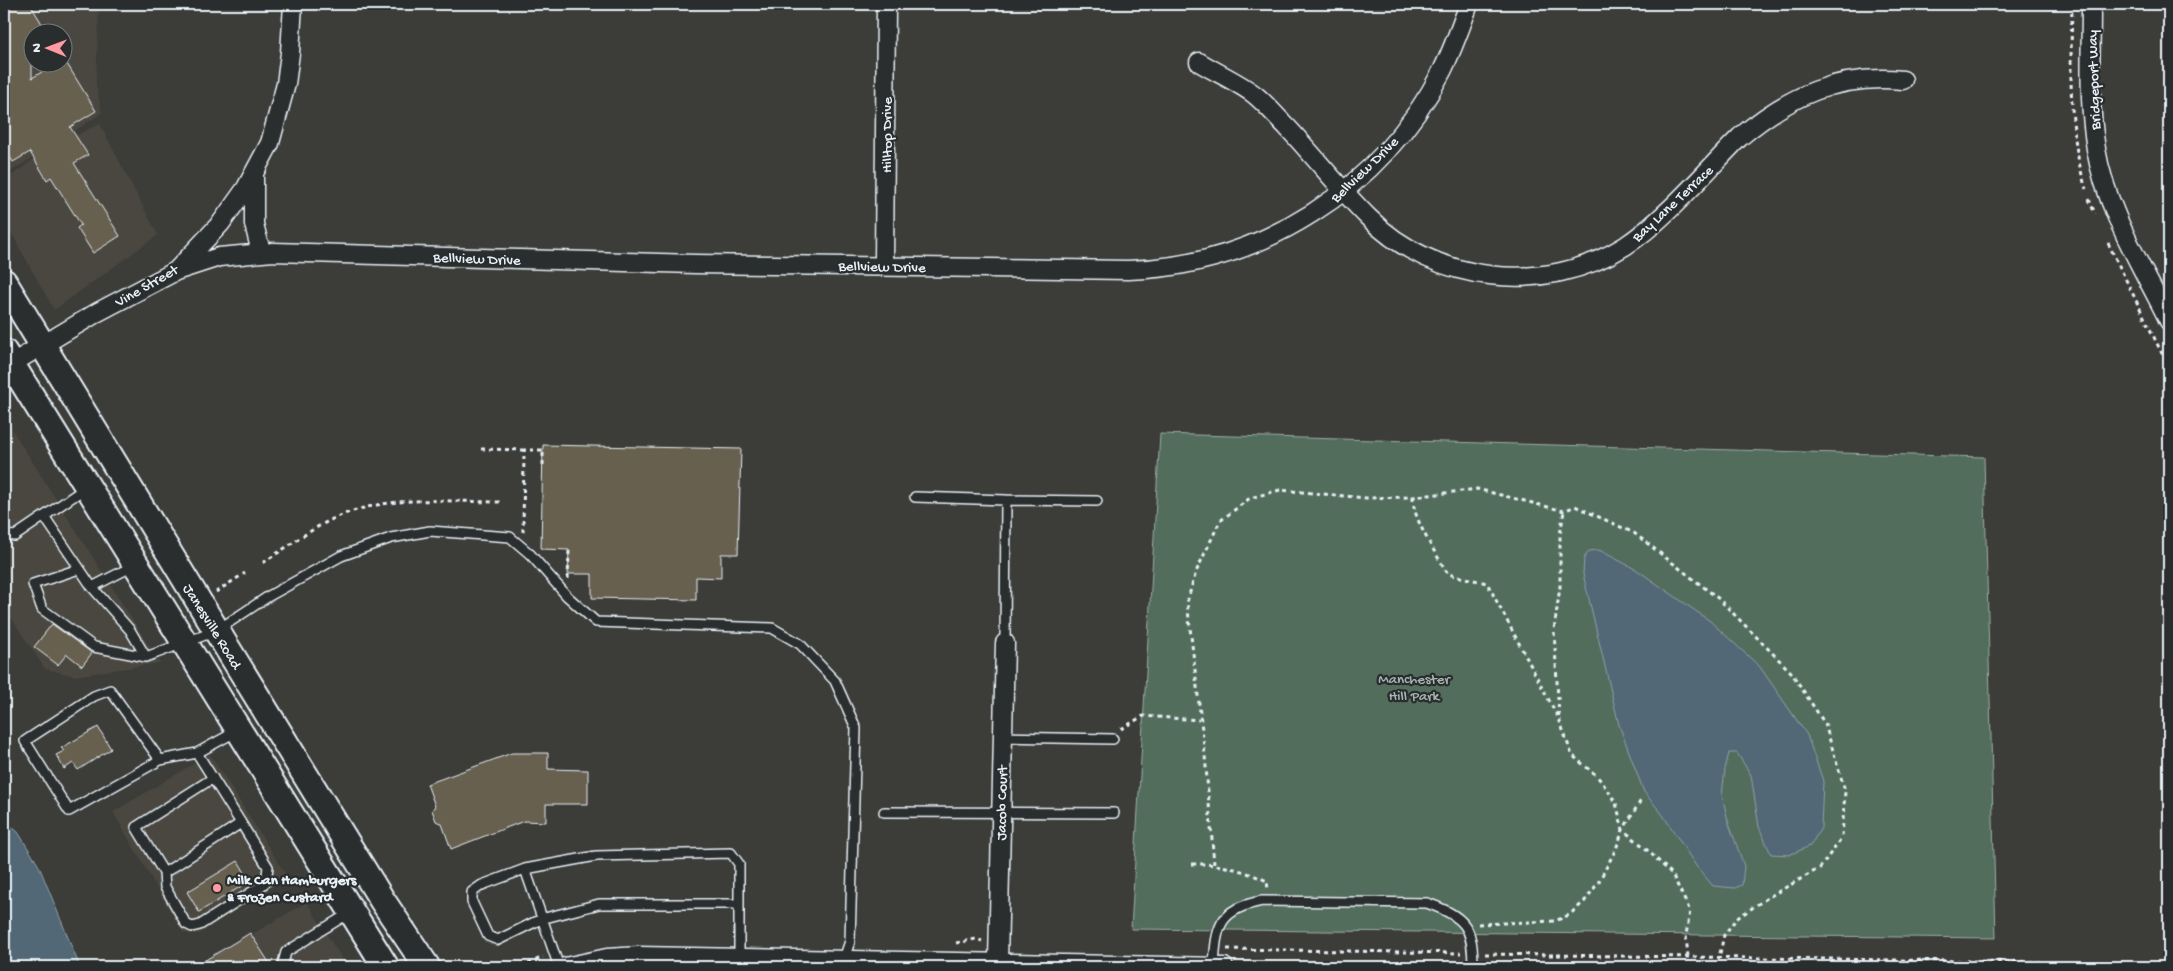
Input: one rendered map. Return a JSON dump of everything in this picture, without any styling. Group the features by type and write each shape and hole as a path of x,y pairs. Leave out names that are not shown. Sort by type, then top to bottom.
{"main road":[{"name":"Janesville Road","path":"4,282 216,631 377,891 427,967"},
{"path":"7,360 386,967"}],"street":[{"name":"Vine Street","path":"7,360 43,345 98,312 176,271 221,223 254,175 270,143 279,114 290,53 293,4"},
{"name":"Hilltop Drive","path":"884,266 886,4"},
{"name":"Bellview Drive","path":"176,271 219,257 262,252 695,264 1128,270 1181,265 1228,254 1294,226 1344,191 1376,162 1423,103 1442,70 1469,4"},
{"name":"Bridgeport Way","path":"2091,4 2091,111 2096,150 2106,187 2122,228 2169,321"},
{"name":"Bay Lane Terrace","path":"1199,62 1254,94 1298,139 1369,218 1400,242 1430,259 1457,269 1498,276 1519,277 1557,272 1610,254 1638,237 1660,218 1740,137 1789,103 1825,87 1849,81 1882,78 1904,80"},
{"name":"Vine Street","path":"254,175 254,224 262,252"},
{"name":"Jacob Court","path":"998,954 1005,643"},
{"path":"566,967 607,958 628,962 739,958 843,963 998,954 1224,967"}],"lane":[{"path":"4,534 15,536 87,487"},
{"path":"915,497 1097,501"},
{"path":"1005,643 1006,500"},
{"path":"44,516 92,587 130,630 146,657"},
{"path":"79,569 33,584 42,609 94,647 146,657 216,631 268,596 340,556 391,538 430,532 510,536 530,554 567,596 596,622 772,628 800,644 835,681 856,728 850,942 843,963"},
{"path":"92,587 135,565"},
{"path":"160,760 110,690 94,696 24,741 69,811 160,760 197,753 239,730"},
{"path":"1003,737 1113,739"},
{"path":"197,753 213,778 240,823 268,867 266,882 261,886 200,925 192,927 186,924 165,887 164,873 136,827 213,778"},
{"path":"884,812 1114,813"},
{"path":"164,873 240,823"},
{"path":"739,904 599,904 541,919 498,940 488,936 472,902 472,892 482,885 525,869 596,856 731,853 739,864 739,904 739,958"},
{"path":"525,869 559,967"},
{"path":"1214,967 1214,949 1218,931 1226,916 1241,905 1269,901 1427,903 1448,911 1464,924 1473,942 1473,967"},
{"path":"282,967 286,952 351,911"}],"path":[{"path":"481,449 543,450 543,465"},
{"path":"523,532 524,450"},
{"path":"1214,864 1187,602 1196,572 1220,521 1250,498 1280,490 1366,498 1413,497 1477,489 1564,511 1576,506 1634,533 1719,599 1791,672 1825,724 1845,791 1842,837 1820,868 1767,898 1736,919 1724,935 1719,958"},
{"path":"1413,497 1413,504 1427,537 1448,574 1487,582 1559,719 1572,755 1597,776 1616,802 1624,830 1644,846 1672,874 1690,911 1686,935 1688,957"},
{"path":"263,563 321,526 359,509 403,501 501,502"},
{"path":"1559,719 1554,630 1560,587 1560,535 1564,511"},
{"path":"568,581 569,550"},
{"path":"220,589 245,573"},
{"path":"1113,739 1118,730 1143,716 1199,720"},
{"path":"1464,924 1555,921 1569,915 1584,902 1598,882 1641,800"},
{"path":"1192,864 1214,864 1239,869 1267,881 1269,901"},
{"path":"950,943 976,939 998,954"},
{"path":"1214,949 2169,964"},
{"path":"521,967 553,952"}],"shaded area":[{"path":"4,4 96,4 99,8 96,84 102,113 4,176"},
{"path":"100,124 158,235 54,310 4,220 4,181 51,147"},
{"path":"4,417 160,663 75,676 45,669 4,607"},
{"path":"210,754 285,873 272,887 199,934 183,933 113,812"},
{"path":"307,902 347,967 196,967"}],"green space":[{"name":"Manchester Hill Park","path":"1160,434 1984,457 1996,938 1131,929"}],"water":[{"path":"1599,550 1637,570 1710,621 1760,667 1807,735 1823,781 1821,828 1810,846 1789,855 1771,854 1759,827 1751,775 1737,753 1729,753 1722,795 1728,821 1744,866 1742,885 1735,888 1713,886 1696,866 1663,815 1644,792 1619,725 1583,574 1584,558 1589,551"},
{"path":"4,820 18,832 39,866 80,967 4,967"}],"building":[{"path":"4,4 30,4 41,22 22,22 22,72 32,72 32,78 42,72 72,72 96,111 70,127 88,155 74,163 120,236 93,253 77,228 81,225 51,177 47,180 30,152 13,162 4,147"},
{"path":"543,445 741,449 738,554 721,554 721,578 696,577 696,600 592,598 592,574 568,574 569,550 541,549"},
{"path":"52,624 92,653 82,666 67,654 58,665 34,647"},
{"path":"98,727 111,749 78,770 73,763 64,769 56,755 64,751 61,748"},
{"path":"512,753 548,753 548,769 588,770 588,804 546,804 546,822 524,821 451,849 442,824 436,821 432,810 435,806 427,784"},
{"path":"238,861 250,881 199,912 187,892"},
{"path":"250,933 272,967 194,967"}],"place":[{"name":"Milk Can Hamburgers & Frozen Custard","path":"217,888"}]}
